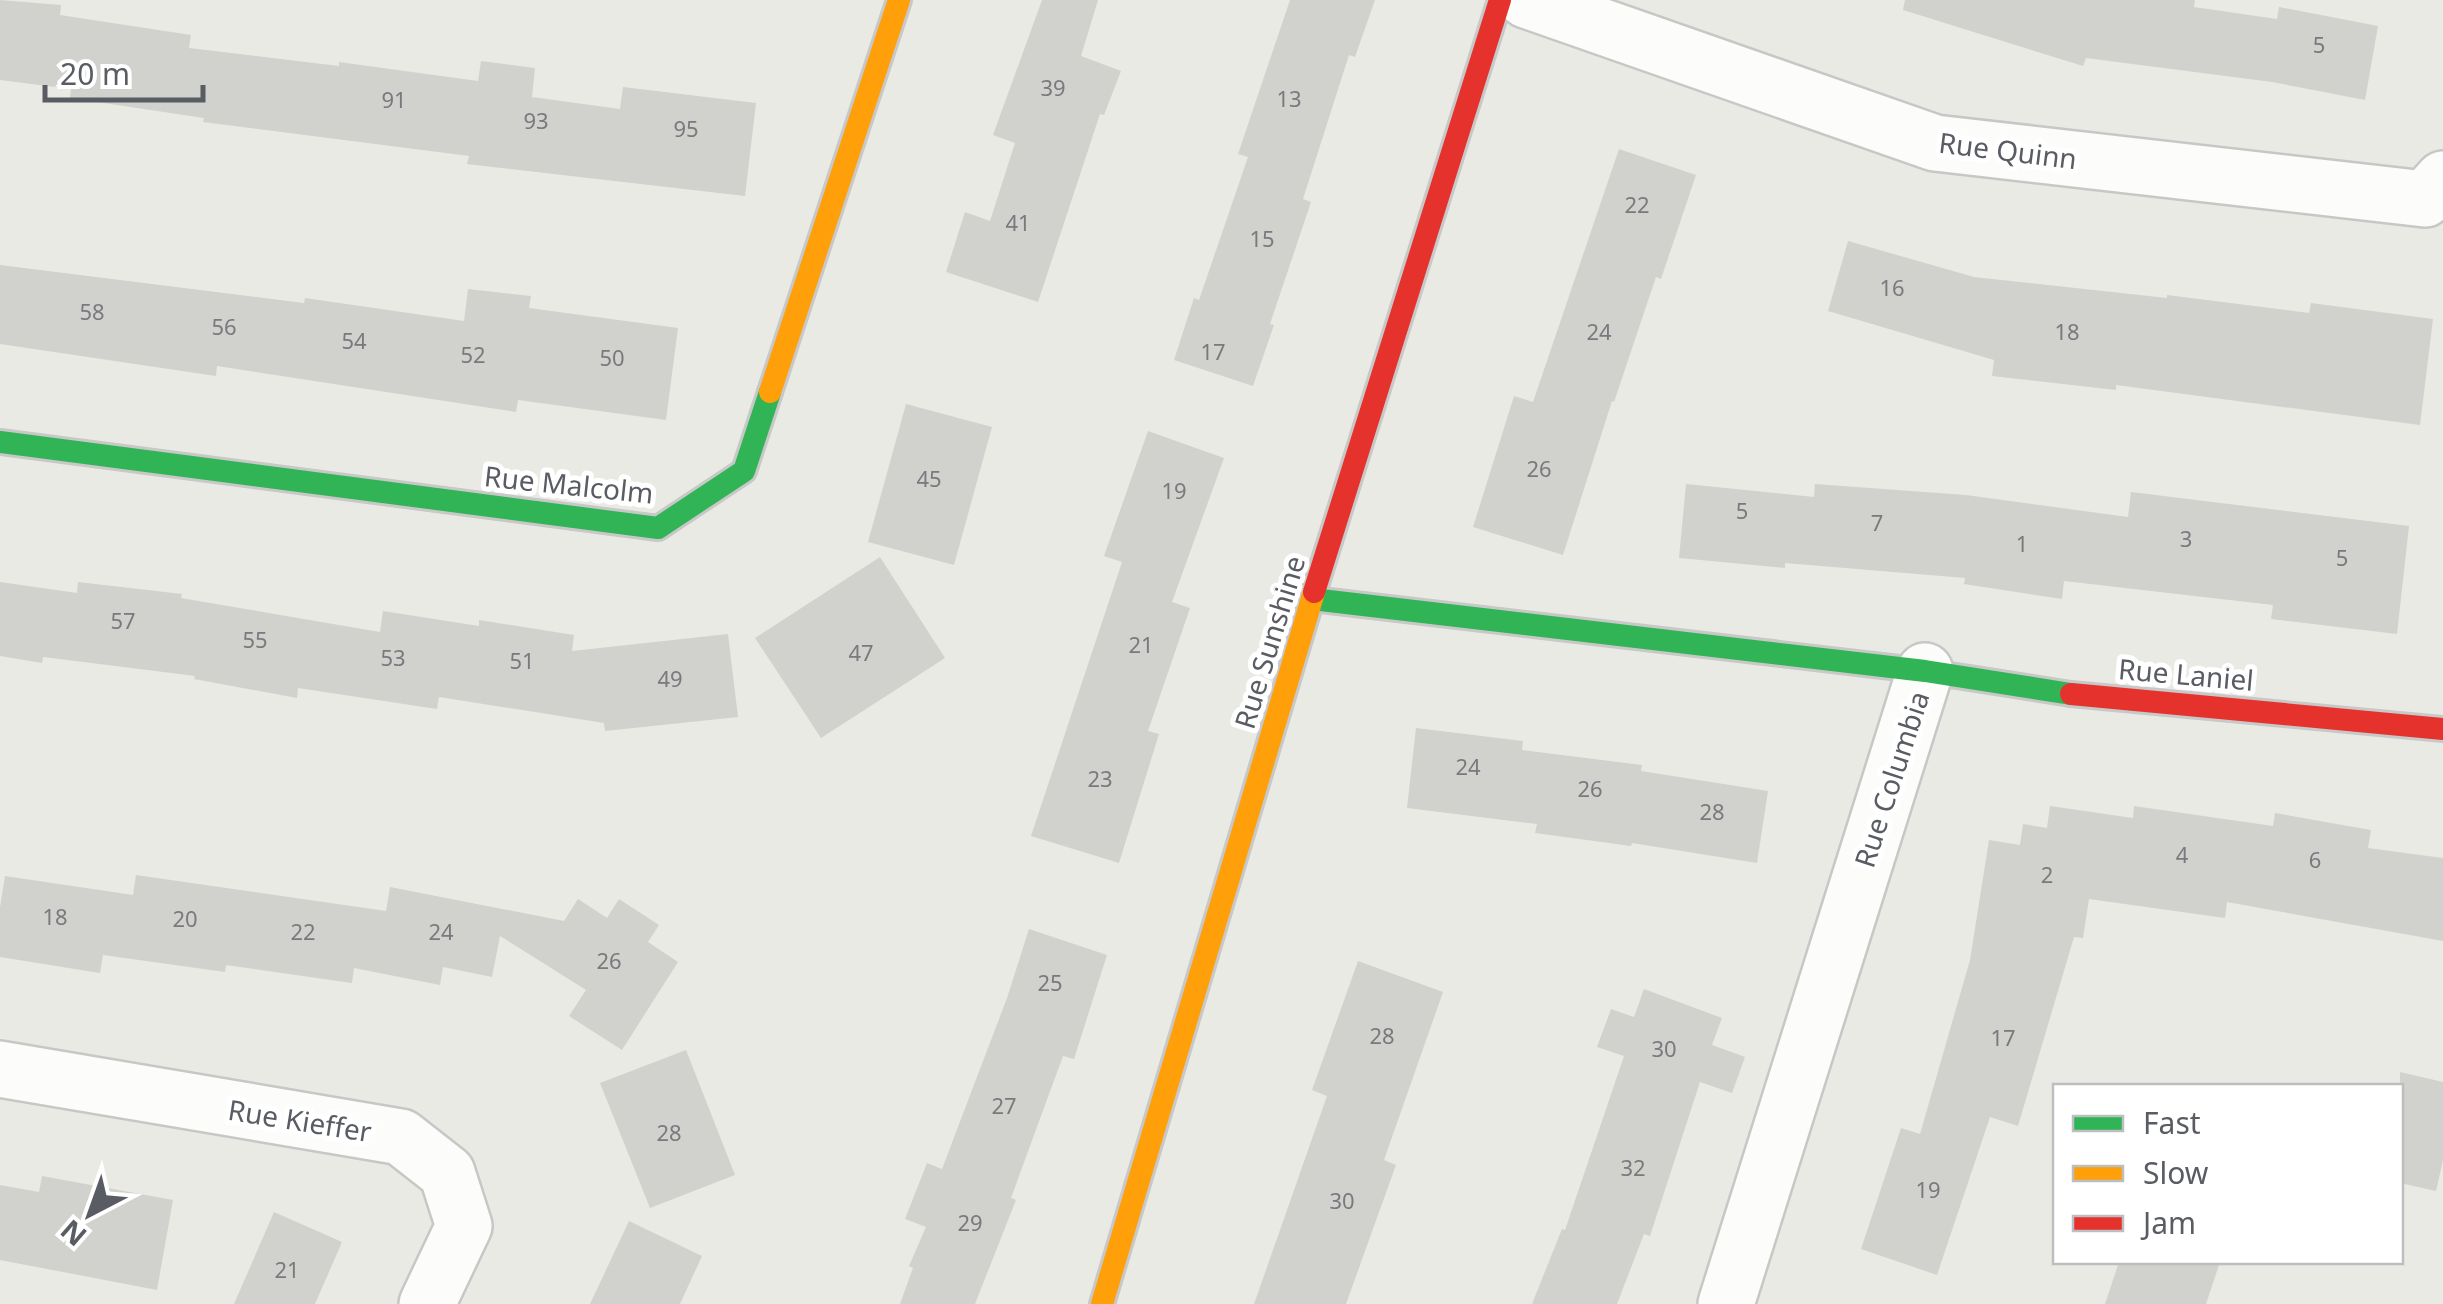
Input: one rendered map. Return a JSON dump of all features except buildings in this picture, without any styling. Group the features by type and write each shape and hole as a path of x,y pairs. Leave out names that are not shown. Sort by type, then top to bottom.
{"street":[{"name":"Rue Malcolm","path":"0,442 658,528 744,471 897,0"},
{"name":"Rue Sunshine","path":"1102,1304 1312,599 1500,0"},
{"name":"Rue Quinn","path":"1526,0 1935,143 2425,199 2443,180"},
{"name":"Rue Columbia","path":"1312,599 1926,671 1726,1304"},
{"name":"Rue Laniel","path":"1926,671 2044,691 2443,729"},
{"name":"Rue Kieffer","path":"0,1070 401,1136 447,1173 464,1226 427,1304"}],"traffic: fast":[{"path":"0,442 658,528 744,471 770,392"},
{"path":"1312,599 1925,671 2071,694"}],"traffic: slow":[{"path":"770,392 899,0"},
{"path":"1102,1304 1314,592"}],"traffic: jam":[{"path":"1314,592 1500,0"},
{"path":"2071,694 2443,729"}]}
